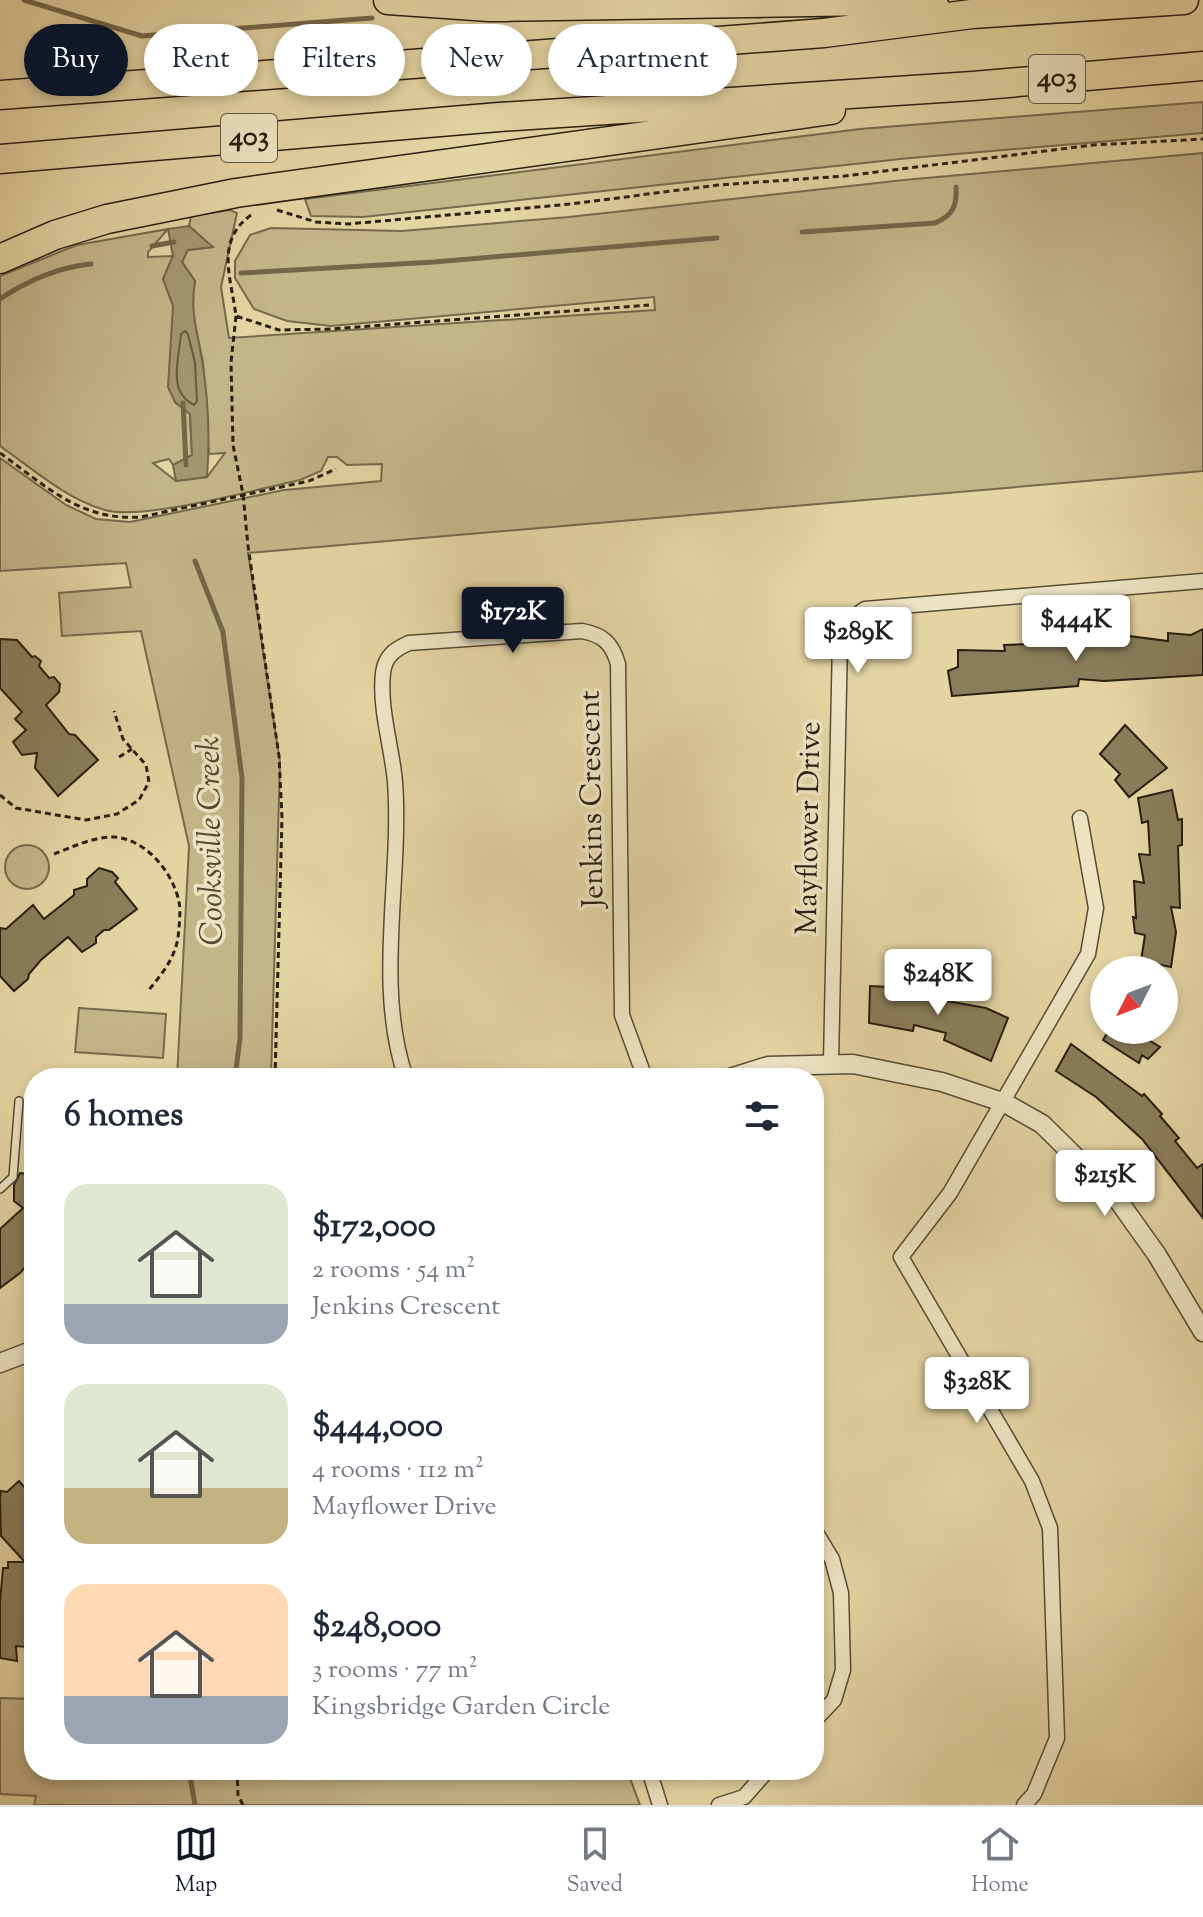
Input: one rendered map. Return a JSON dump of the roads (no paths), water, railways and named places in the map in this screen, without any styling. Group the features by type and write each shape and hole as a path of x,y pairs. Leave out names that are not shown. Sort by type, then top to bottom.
{"highway":[{"path":"388,0 489,7 876,1 972,14"},
{"name":"403","path":"0,95 810,34 972,14 1184,0"},
{"name":"403","path":"0,159 499,117 911,90 1203,66"},
{"path":"0,259 73,229 194,200 814,115 911,90"}],"street":[{"name":"Mayflower Drive","path":"831,1062 840,641 848,621 865,609 1203,581"},
{"name":"Jenkins Crescent","path":"403,1068 393,1037 391,1009 396,846 395,782 384,690 387,660 396,648 409,643 582,631 596,634 607,641 618,664 622,1015 641,1068"},
{"path":"1024,1805 1034,1794 1057,1738 1050,1528 1032,1481 901,1257 950,1193 1005,1103 1088,954 1096,908 1080,818"},
{"path":"762,1068 831,1062 942,1082 1005,1103 1042,1124 1115,1196 1157,1255 1203,1332"},
{"path":"0,1363 24,1354"},
{"path":"824,1546 832,1559 841,1593 843,1670 834,1700 824,1710"},
{"path":"652,1780 660,1805"},
{"path":"719,1805 744,1797 759,1780"}],"lane":[{"path":"0,1189 13,1177 19,1101"}],"water":[{"path":"189,226 213,247 188,250 182,262 195,281 194,312 206,389 208,463 207,477 176,481 173,465 192,455 190,414 175,402 168,387 173,306 163,279 173,256 168,229"}],"waterway":[{"path":"24,0 142,36 372,18"},
{"path":"802,232 935,223 953,210 956,187"},
{"path":"241,273 434,262 717,238"},
{"path":"152,246 174,242"},
{"path":"0,299 44,276 91,264"},
{"name":"Cooksville Creek","path":"183,403 186,465"},
{"name":"Cooksville Creek","path":"195,561 223,632 242,778 240,1038 236,1068"},
{"name":"Cooksville Creek","path":"191,1780 195,1805"}]}
